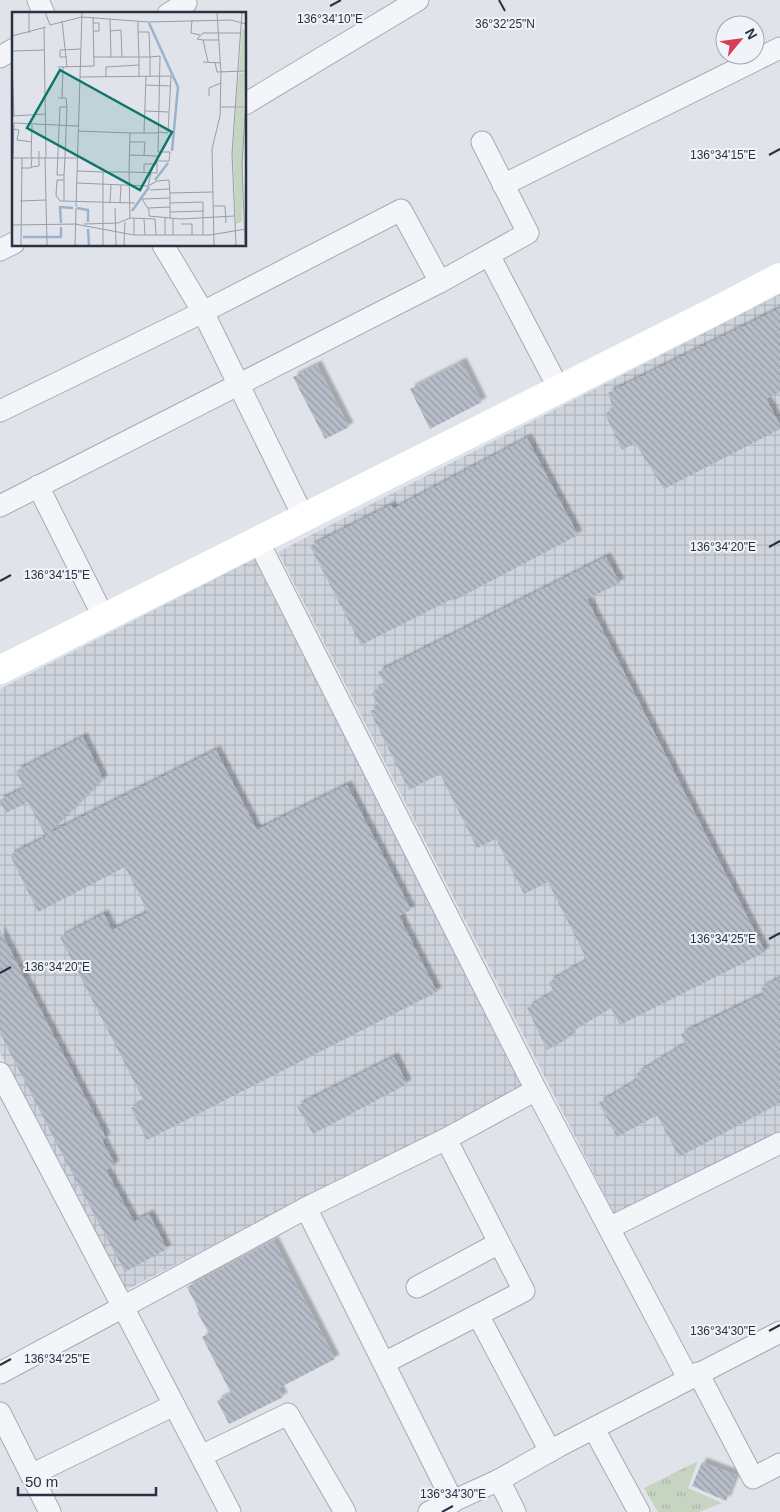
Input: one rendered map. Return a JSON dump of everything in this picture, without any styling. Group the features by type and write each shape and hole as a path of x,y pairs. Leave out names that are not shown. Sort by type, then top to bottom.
{"street":[{"path":"38,0 43,12"},
{"path":"246,103 418,0"},
{"path":"503,185 780,48"},
{"path":"0,57 12,50"},
{"path":"0,506 440,282 528,234 482,142"},
{"path":"0,411 203,312 402,210 440,282"},
{"path":"0,250 12,244"},
{"path":"164,246 203,312 304,518"},
{"path":"489,255 559,390"},
{"path":"0,670 720,309 780,277"},
{"path":"38,486 104,618"},
{"path":"258,541 536,1090 609,1228 753,1478 780,1464"},
{"path":"0,1073 230,1512"},
{"path":"0,1372 306,1208 446,1140 536,1090"},
{"path":"384,1363 524,1291 446,1140"},
{"path":"609,1228 780,1143"},
{"path":"306,1208 452,1502"},
{"path":"417,1286 499,1242"},
{"path":"478,1315 550,1451"},
{"path":"429,1512 499,1480 550,1451 780,1332"},
{"path":"31,1475 174,1405"},
{"path":"0,1413 50,1512"},
{"path":"201,1456 288,1414 345,1512"},
{"path":"594,1429 639,1512"},
{"path":"499,1480 515,1512"}],"shaded area":[{"path":"780,294 780,1131 615,1215 278,552"},
{"path":"254,559 523,1087 122,1292 0,1053 0,689"}],"green space":[{"path":"698,1461 688,1488 722,1503 699,1512 658,1512 644,1488"}],"building":[{"path":"780,308 780,392 766,399 780,425 780,429 664,489 635,443 622,450 605,414 613,408 608,393"},
{"path":"462,362 482,402 430,429 410,389"},
{"path":"317,365 349,427 325,439 293,377"},
{"path":"527,438 578,535 453,601 452,599 361,645 310,546 391,505 393,509"},
{"path":"606,557 620,583 587,599 765,952 620,1025 611,1008 568,1034 570,1037 547,1050 527,1008 554,992 549,982 587,960 548,882 524,894 496,839 477,848 440,774 409,790 370,711 379,707 372,693 384,683 378,672"},
{"path":"83,737 103,779 48,834 216,750 257,830 347,785 411,910 399,916 437,992 147,1140 131,1108 144,1101 60,937 104,914 112,930 148,912 125,867 38,912 10,855 46,837 28,802 6,813 0,802 0,800 24,788 16,771"},
{"path":"0,930 106,1138 102,1140 115,1165 106,1170 134,1222 149,1214 167,1249 125,1272 0,1033"},
{"path":"780,978 780,1103 679,1157 657,1115 617,1137 599,1103 639,1079 636,1074 685,1044 681,1034 764,994 761,988"},
{"path":"394,1057 407,1084 313,1134 297,1106"},
{"path":"274,1241 335,1359 279,1388 283,1397 229,1424 217,1401 231,1393 202,1337 209,1333 197,1312 199,1311 187,1287"},
{"path":"702,1462 736,1475 726,1501 692,1486"}]}
